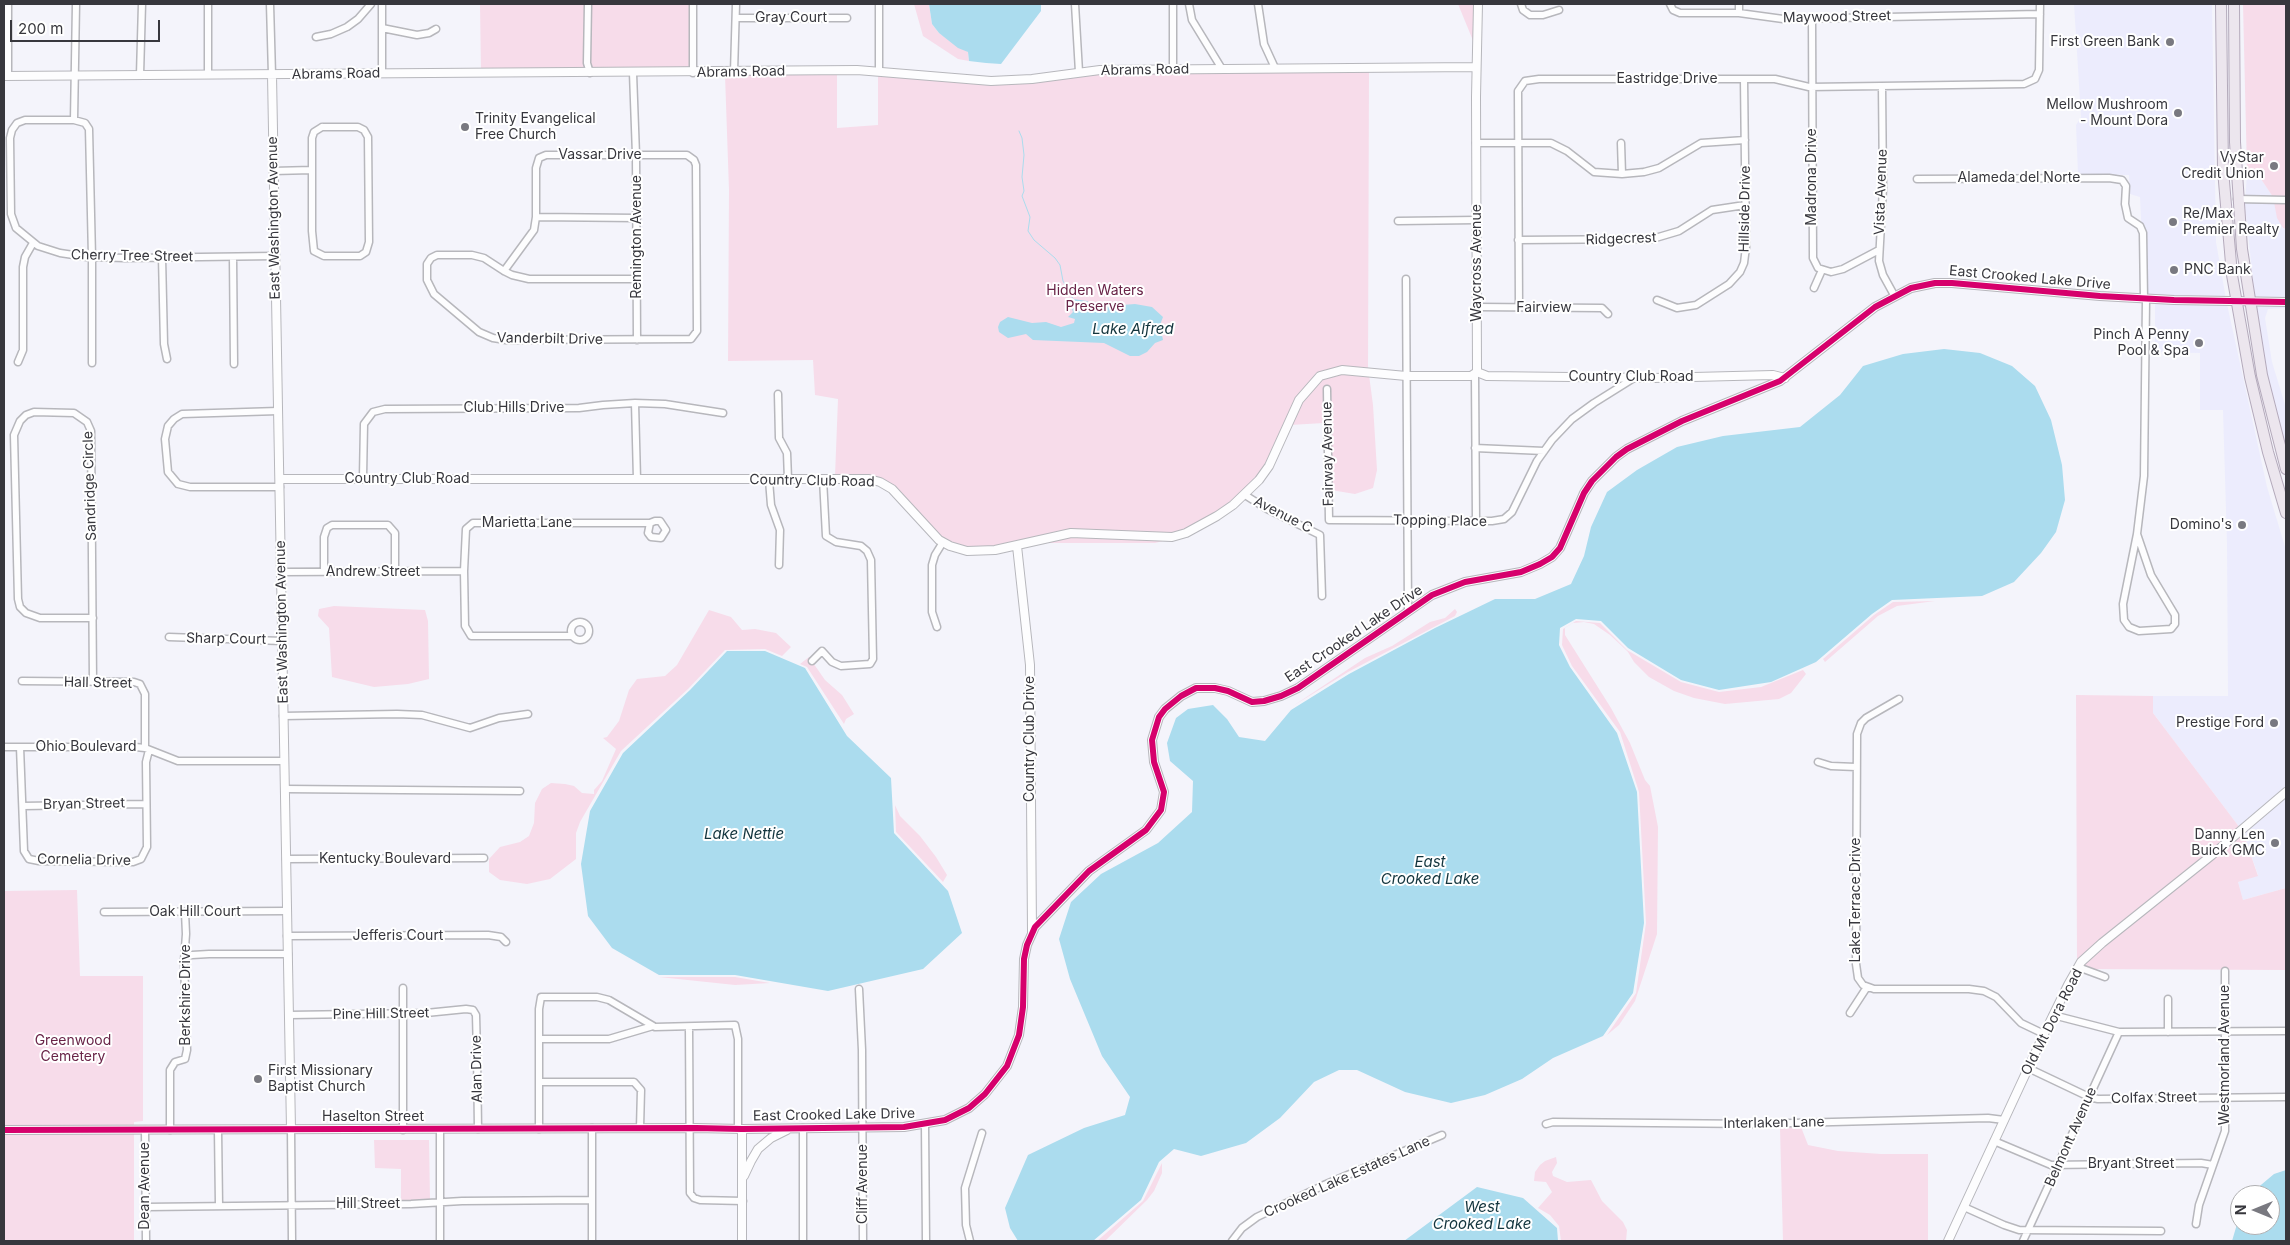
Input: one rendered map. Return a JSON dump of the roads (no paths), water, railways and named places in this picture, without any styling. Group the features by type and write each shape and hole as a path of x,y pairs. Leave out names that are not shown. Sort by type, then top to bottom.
{"main road":[{"path":"2221,4 2223,170 2229,250 2236,302 2250,376 2275,475 2285,498 2286,513"},
{"path":"2233,4 2237,200 2249,302 2264,383 2286,469"}],"street":[{"path":"6,76 8,4"},
{"path":"76,4 74,120 85,123 89,128 91,172 92,363"},
{"path":"140,75 142,4"},
{"path":"208,4 208,74"},
{"name":"East Washington Avenue","path":"270,4 292,1241"},
{"path":"316,37 347,27 358,19 371,4"},
{"path":"382,4 382,74"},
{"path":"588,4 587,63 590,74"},
{"path":"693,4 693,72"},
{"path":"734,72 736,4"},
{"path":"879,4 879,71"},
{"path":"1075,4 1079,72"},
{"path":"1173,4 1173,70"},
{"path":"1189,4 1192,20 1222,69"},
{"path":"1258,4 1264,44 1275,68"},
{"name":"Waycross Avenue","path":"1476,521 1474,448 1477,307 1476,67 1478,4"},
{"path":"1521,4 1523,10 1530,15 1543,15 1559,10"},
{"name":"Maywood Street","path":"1670,4 1673,10 1680,13 1739,13 1776,18 2040,14"},
{"path":"1739,4 1739,13"},
{"path":"2040,4 2040,14"},
{"name":"Eastridge Drive","path":"1519,307 1518,91 1522,84 1528,80 1775,79 1812,87 2024,84 2035,79 2039,70 2040,14"},
{"name":"Gray Court","path":"736,18 847,18"},
{"name":"Madrona Drive","path":"1812,18 1813,254 1815,264 1822,270"},
{"path":"382,28 417,35 429,33 436,29"},
{"name":"Abrams Road","path":"6,76 879,71 992,81 1032,79 1079,72 1275,68 1476,67"},
{"name":"Remington Avenue","path":"633,73 637,218 637,340"},
{"name":"Hillside Drive","path":"1657,300 1677,308 1690,307 1733,281 1744,263 1746,205 1744,79"},
{"name":"Vista Avenue","path":"1882,86 1883,188 1879,250 1882,270 1894,295"},
{"name":"Cherry Tree Street","path":"74,120 25,120 17,123 12,130 10,138 12,220 16,228 33,243 60,253 92,257 275,256"},
{"path":"358,127 364,130 368,137 369,242 364,254 324,256 314,251 312,241 312,170 312,138 314,132 319,128 358,127"},
{"path":"1476,142 1550,143 1567,151 1594,172 1622,174 1652,171 1701,143 1745,140"},
{"path":"1621,143 1622,174"},
{"name":"Vassar Drive","path":"504,271 532,234 536,217 537,160 542,156 683,155 694,160"},
{"name":"Vanderbilt Drive","path":"637,279 529,279 504,271 484,258 472,255 437,255 431,258 427,264 427,280 431,290 480,332 493,338 506,340 688,340 696,334 696,165 694,160"},
{"path":"273,171 312,170"},
{"name":"Alameda del Norte","path":"1917,179 2109,178 2122,180 2126,186 2128,218 2140,226 2143,233 2145,299"},
{"path":"2237,200 2286,200"},
{"name":"Ridgecrest","path":"1518,240 1652,239 1672,234 1712,210 1746,205"},
{"path":"536,217 637,218"},
{"path":"1398,221 1477,220"},
{"path":"18,362 23,350 25,257 33,243"},
{"path":"1814,288 1822,270 1831,272 1843,268 1879,250"},
{"path":"233,257 234,364"},
{"path":"162,258 163,336 167,359"},
{"path":"1406,279 1408,610"},
{"name":"East Crooked Lake Drive","path":"740,1129 926,1125 945,1120 969,1108 985,1094 1007,1066 1019,1035 1024,959 1032,933 1089,871 1146,830 1154,820 1163,801 1164,792 1154,762 1152,740 1159,717 1174,700 1190,690 1202,688 1223,688 1252,702 1282,696 1298,688 1408,610 1448,588 1484,578 1521,572 1540,564 1552,557 1560,548 1584,493 1592,481 1616,457 1682,421 1785,378 1859,318 1894,295 1924,285 1952,283 2145,299 2286,302"},
{"path":"2137,534 2151,575 2175,615 2175,624 2171,629 2139,631 2129,627 2124,620 2123,604 2137,534 2144,476 2145,299"},
{"name":"Fairview","path":"1477,307 1602,308 1608,314"},
{"name":"Country Club Road","path":"280,483 363,477 869,479 880,482 892,489 928,530 943,542 967,551 1017,546 1071,533 1172,537 1186,534 1202,525 1245,494 1269,466 1299,400 1316,380 1327,373 1342,370 1406,376 1476,374 1487,376 1635,377 1773,375 1785,378"},
{"name":"Topping Place","path":"1329,520 1499,521 1508,517 1544,451 1578,414 1635,377"},
{"name":"Fairway Avenue","path":"1327,389 1329,520"},
{"path":"778,394 779,438 787,453 788,479"},
{"path":"636,403 637,479"},
{"name":"Club Hills Drive","path":"363,477 363,429 367,418 378,410 579,408 636,403 665,404 723,413"},
{"path":"278,411 182,414 174,418 168,426 165,439 168,472 178,484 190,487 280,483"},
{"name":"Sandridge Circle","path":"92,618 40,618 26,613 20,606 18,598 14,435 20,421 26,415 34,412 74,413 87,422 91,431 93,682"},
{"path":"1474,448 1544,451"},
{"path":"812,661 822,651 832,662 841,666 870,664 873,660 871,560 867,551 861,546 836,542 826,536 824,479"},
{"path":"770,480 770,505 780,530 779,566"},
{"name":"Avenue C","path":"1245,494 1267,509 1320,535 1322,596"},
{"name":"Marietta Lane","path":"572,636 471,636 465,626 464,536 466,529 473,523 650,523"},
{"path":"324,572 324,537 326,528 332,525 388,525 395,533 395,572"},
{"path":"937,627 932,612 932,565 935,555 943,542"},
{"name":"Country Club Drive","path":"1017,546 1030,665 1032,933"},
{"name":"Andrew Street","path":"281,572 464,571"},
{"name":"Sharp Court","path":"169,637 282,641"},
{"name":"Hall Street","path":"22,681 134,682 140,684 145,694 147,749"},
{"name":"Lake Terrace Drive","path":"1867,987 1858,978 1856,964 1857,734 1861,723 1872,714 1899,699"},
{"path":"284,716 422,715 470,728 500,718 528,714"},
{"name":"Ohio Boulevard","path":"4,747 147,749 178,761 284,761"},
{"name":"Cornelia Drive","path":"20,747 24,851 30,859 122,862 139,860 146,851 147,749"},
{"path":"1818,762 1831,766 1856,767"},
{"path":"285,789 520,791"},
{"name":"Old Mt Dora Road","path":"1948,1241 2053,1015 2078,967 2102,943 2212,855 2286,792"},
{"name":"Bryan Street","path":"23,806 145,804"},
{"name":"Kentucky Boulevard","path":"286,859 484,858"},
{"name":"Oak Hill Court","path":"104,912 287,911"},
{"name":"Berkshire Drive","path":"170,1130 170,1070 175,1062 185,1059 187,1050 185,912"},
{"name":"Jefferis Court","path":"287,936 488,935 501,937 506,942"},
{"path":"185,958 192,954 288,954"},
{"path":"2078,967 2105,977"},
{"name":"Westmorland Avenue","path":"2196,1224 2200,1205 2225,1131 2225,971"},
{"path":"1850,1013 1867,987 1888,990 1969,988 1984,991 1996,997 2021,1023 2044,1034"},
{"path":"403,988 403,1130"},
{"name":"Cliff Avenue","path":"859,990 863,1241"},
{"path":"539,1129 538,1009 543,997 604,998 653,1026"},
{"path":"2168,999 2168,1032"},
{"name":"Pine Hill Street","path":"289,1015 426,1014 466,1009 473,1010"},
{"name":"Alan Drive","path":"473,1010 476,1015 477,1035 478,1129"},
{"path":"2053,1015 2119,1032 2286,1031"},
{"path":"539,1038 609,1039 653,1026 735,1025 738,1039 743,1180 742,1241"},
{"path":"689,1027 689,1190 692,1197 710,1201 742,1200"},
{"name":"Belmont Avenue","path":"2023,1241 2119,1032"},
{"name":"Colfax Street","path":"2028,1068 2088,1097 2106,1099 2286,1097"},
{"path":"539,1082 634,1082 641,1090 640,1128"},
{"name":"Interlaken Lane","path":"1546,1124 1553,1122 1755,1124 1988,1118 2004,1120"},
{"path":"926,1125 926,1241"},
{"path":"592,1128 592,1241"},
{"name":"East Crooked Lake Drive","path":"743,1180 750,1161 758,1149 771,1138 792,1128"},
{"path":"803,1128 803,1241"},
{"path":"440,1129 440,1241"},
{"name":"Haselton Street","path":"4,1130 740,1129"},
{"name":"Dean Avenue","path":"145,1130 146,1241"},
{"path":"218,1130 219,1205"},
{"path":"970,1241 966,1225 965,1188 970,1164 982,1133"},
{"name":"Crooked Lake Estates Lane","path":"1232,1241 1242,1228 1257,1217 1324,1184 1442,1135"},
{"name":"Bryant Street","path":"1994,1141 2051,1165 2201,1163 2213,1165"},
{"name":"Hill Street","path":"146,1206 411,1204 591,1200"},
{"path":"1964,1207 2004,1226 2027,1231 2161,1231"}],"water":[{"path":"929,4 1041,4 1041,11 1001,64 969,61 968,52 958,48 939,33 932,24"},
{"name":"Lake Alfred","path":"1073,299 1087,301 1097,307 1135,304 1152,307 1163,317 1160,325 1163,340 1155,343 1147,352 1139,356 1130,356 1104,343 1033,340 1026,334 1008,338 999,332 1000,322 1008,317 1032,323 1046,322 1061,327 1074,323 1075,319 1068,317 1073,312 1071,307"},
{"name":"East Crooked Lake","path":"1944,349 1980,353 2012,366 2035,386 2051,420 2062,465 2065,500 2056,532 2041,553 2014,582 1982,596 1892,600 1872,614 1816,662 1771,682 1719,690 1681,680 1628,648 1601,621 1576,619 1560,628 1559,645 1570,667 1617,733 1637,792 1644,923 1633,993 1603,1036 1553,1058 1522,1079 1485,1095 1451,1103 1405,1092 1357,1070 1339,1070 1314,1082 1280,1118 1246,1143 1201,1156 1174,1149 1159,1162 1141,1200 1093,1241 1018,1241 1010,1228 1005,1208 1028,1155 1084,1128 1125,1115 1130,1097 1102,1056 1070,979 1059,939 1071,902 1101,874 1158,843 1192,812 1193,781 1170,761 1167,743 1176,718 1188,709 1213,705 1227,719 1239,737 1265,741 1291,710 1349,674 1435,628 1495,599 1535,599 1571,584 1584,556 1591,527 1607,492 1637,470 1677,447 1723,436 1800,427 1840,395 1863,366 1903,354"},
{"name":"Lake Nettie","path":"727,651 765,651 805,668 847,736 891,778 894,833 948,891 962,933 923,969 828,991 735,975 659,975 612,948 588,916 581,864 590,811 623,753 690,690"},
{"path":"2286,1170 2286,1241 2232,1241 2234,1235 2280,1235 2280,1185 2261,1185 2274,1174"},
{"name":"West Crooked Lake","path":"1477,1187 1523,1198 1557,1228 1558,1241 1404,1241"}],"waterway":[{"path":"1019,131 1022,138 1024,155 1022,177 1024,191 1022,196 1030,217 1028,231 1034,240 1055,258 1060,265 1063,281 1073,299"}],"place":[{"name":"First Green Bank","path":"2170,42"},
{"name":"Mellow Mushroom - Mount Dora","path":"2178,113"},
{"name":"Trinity Evangelical Free Church","path":"465,127"},
{"name":"VyStar Credit Union","path":"2274,166"},
{"name":"Re/Max Premier Realty","path":"2173,222"},
{"name":"PNC Bank","path":"2174,270"},
{"name":"Pinch A Penny Pool & Spa","path":"2199,343"},
{"name":"Domino's","path":"2242,525"},
{"name":"Prestige Ford","path":"2274,723"},
{"name":"Danny Len Buick GMC","path":"2275,843"},
{"name":"First Missionary Baptist Church","path":"258,1079"}],"park label":[{"name":"Hidden Waters Preserve","path":"1095,300"},
{"name":"Greenwood Cemetery","path":"73,1050"}]}
